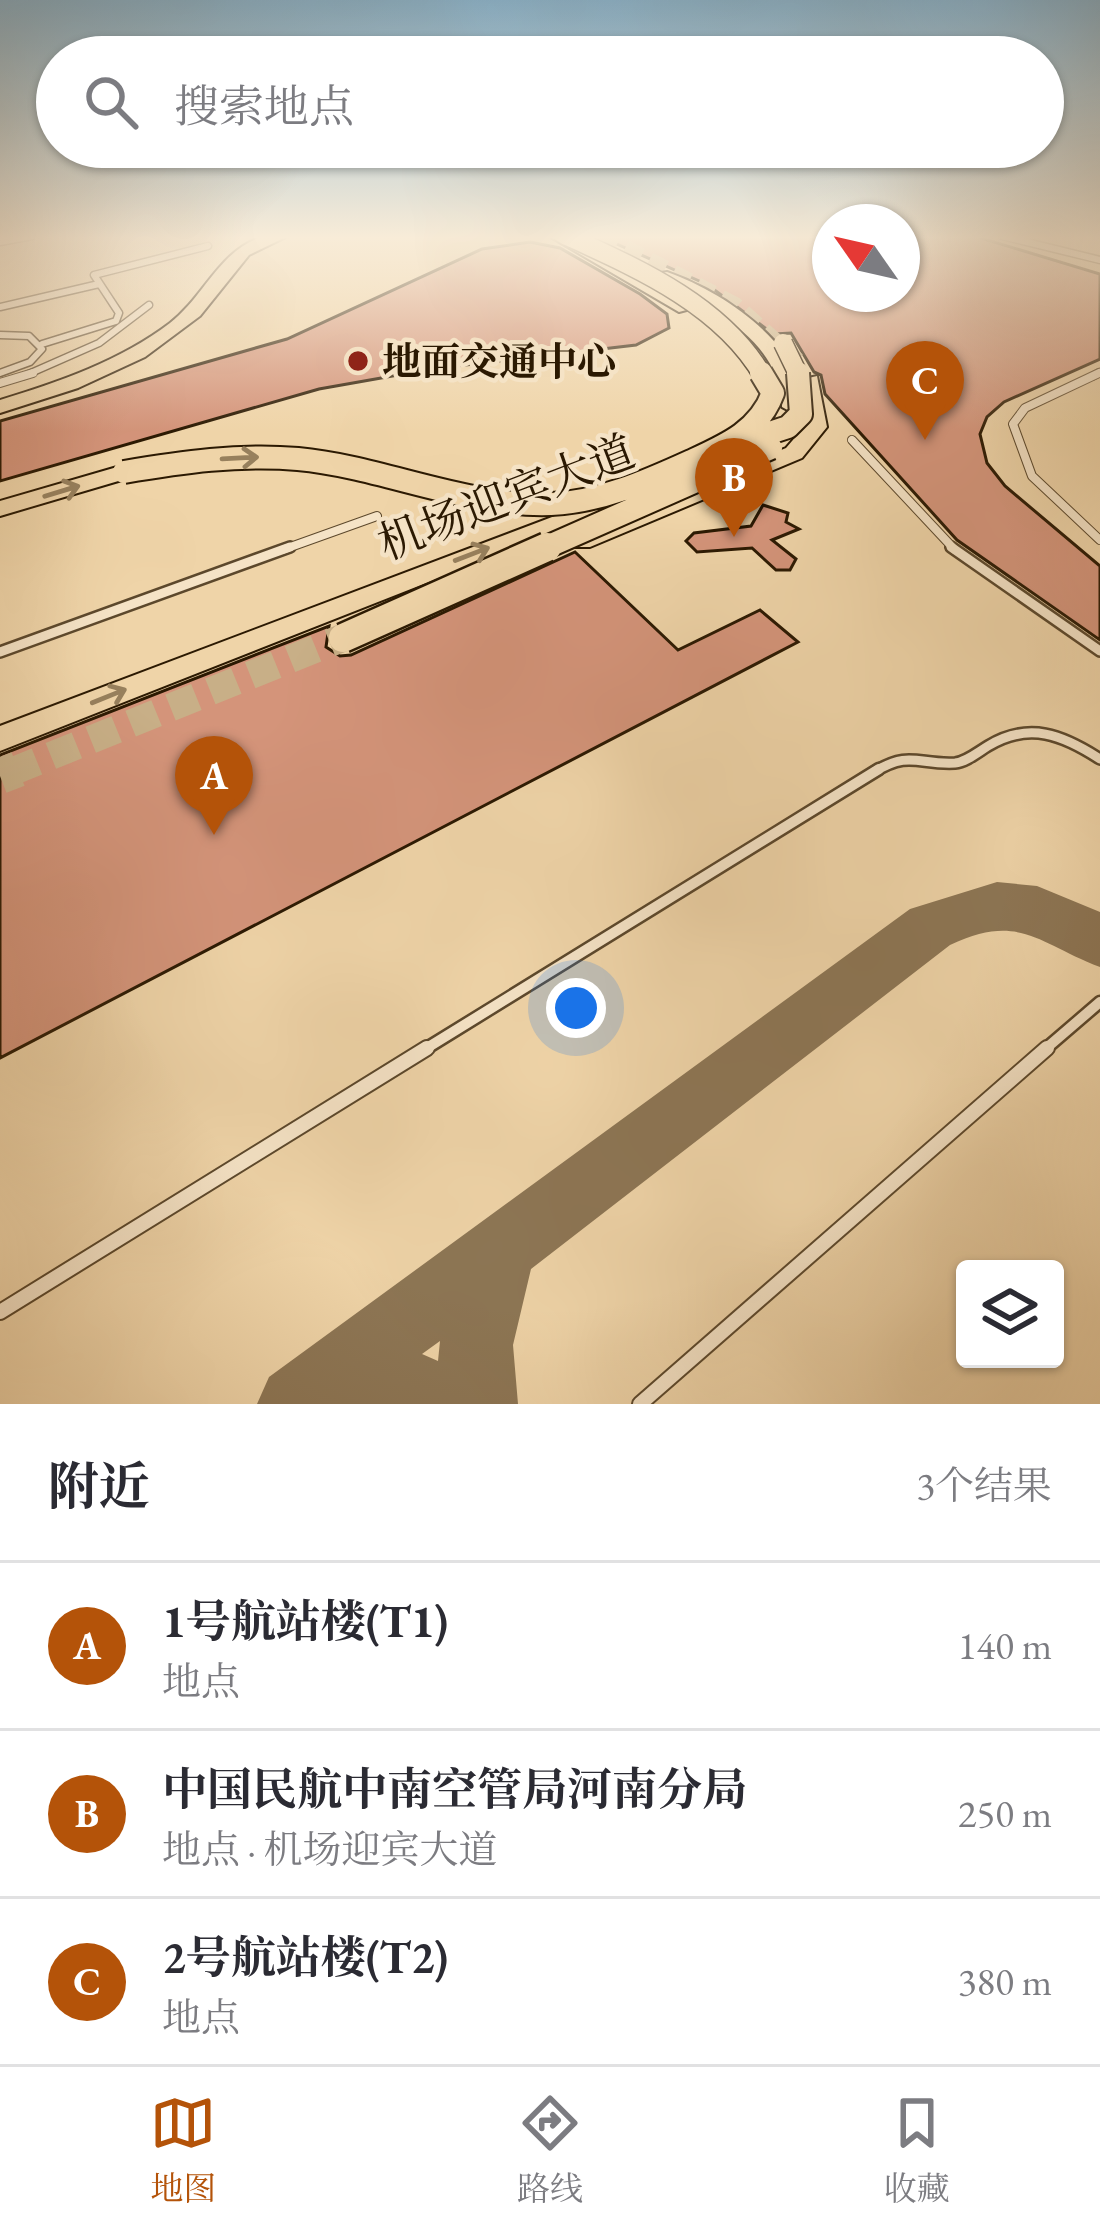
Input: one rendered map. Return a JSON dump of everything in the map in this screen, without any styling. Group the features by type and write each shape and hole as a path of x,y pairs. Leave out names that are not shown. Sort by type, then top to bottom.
{"main road":[{"path":"0,402 103,362 159,329 180,302"},
{"path":"0,402 85,378 154,343 202,302"},
{"path":"672,302 692,313 740,356 779,424"},
{"path":"685,302 753,358 772,393 769,410 725,446"},
{"path":"701,468 756,443 779,424 795,388 761,340 708,302"},
{"path":"0,509 124,472 267,456 344,463 493,499 548,504 598,496 725,446 770,435 801,414 802,381 783,343"},
{"path":"779,424 786,370"},
{"name":"机场迎宾大道","path":"0,740 701,468 748,436 759,419 763,399 753,377"},
{"path":"570,547 794,453 816,427 810,380"},
{"path":"343,638 779,424"}],"lane":[{"path":"0,373 31,362 42,344 116,321 119,313 111,302"},
{"path":"0,383 94,346 129,326 149,305"},
{"path":"0,335 29,335 42,344"},
{"path":"1100,372 1025,408 1013,424 1015,453 1042,489 1100,540"},
{"path":"852,440 953,549 1100,651"},
{"path":"0,652 377,515"},
{"path":"0,1312 898,758 959,763 1004,736 1034,730 1071,740 1100,759"},
{"path":"640,1404 1100,1002"}],"building":[{"name":"地面交通中心","path":"368,302 650,302 667,314 669,328 636,345 432,369 319,389 0,481 0,421 287,339"},
{"path":"730,302 812,302 812,312 920,312 920,302 1100,302 1100,359 1004,402 987,417 980,434 987,463 1005,486 1100,566 1100,640 957,540 825,394 821,375 814,372 791,333 773,334"},
{"path":"763,505 788,513 786,522 799,529 772,540 796,559 790,570 776,570 752,548 697,552 686,541 694,533 751,526"},
{"path":"575,552 678,650 760,610 798,642 0,1058 0,755 329,626 326,647 340,656 351,655"}],"taxiway":[{"path":"324,1383 930,927 976,909 1017,906 1057,917 1100,942"},
{"path":"479,1404 475,1364 479,1325 504,1251"},
{"path":"296,1404 324,1383"},
{"path":"324,1383 387,1384 446,1404"}],"tunnel":[{"path":"726,302 801,365"},
{"path":"11,772 367,628"},
{"path":"0,776 18,769"}],"place":[{"name":"地面交通中心","path":"358,361"},
{"name":"2号航站楼(T2)","path":"925,440"},
{"name":"中国民航中南空管局河南分局","path":"734,537"},
{"name":"1号航站楼(T1)","path":"214,835"}]}
